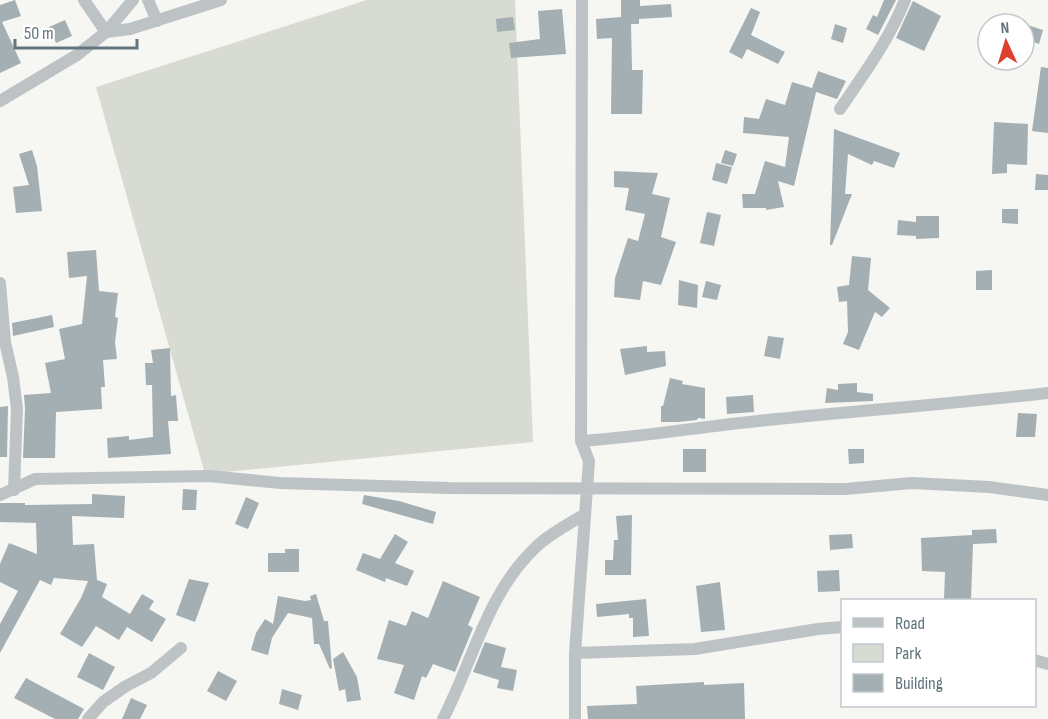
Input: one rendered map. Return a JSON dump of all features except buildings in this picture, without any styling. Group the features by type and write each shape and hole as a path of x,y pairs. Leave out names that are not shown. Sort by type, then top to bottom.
{"street":[{"path":"84,0 106,32"},
{"path":"0,101 77,55 106,32 133,0"},
{"path":"148,0 157,21"},
{"path":"106,32 130,29 221,0"},
{"path":"575,719 575,653 589,461 581,441 582,0"},
{"path":"840,109 876,57 897,20 905,0"},
{"path":"0,283 5,342 17,409 14,490"},
{"path":"581,441 631,438 755,421 1048,393"},
{"path":"0,495 35,479 209,476 280,483 587,489 735,487 845,489 912,483 989,487 1048,495"},
{"path":"443,719 458,690 486,619 500,592 537,545 585,514"},
{"path":"575,653 695,649 841,627"},
{"path":"88,719 103,702 126,686 151,674 181,648"}],"green space":[{"path":"367,0 515,0 533,442 205,474 96,87"}]}
